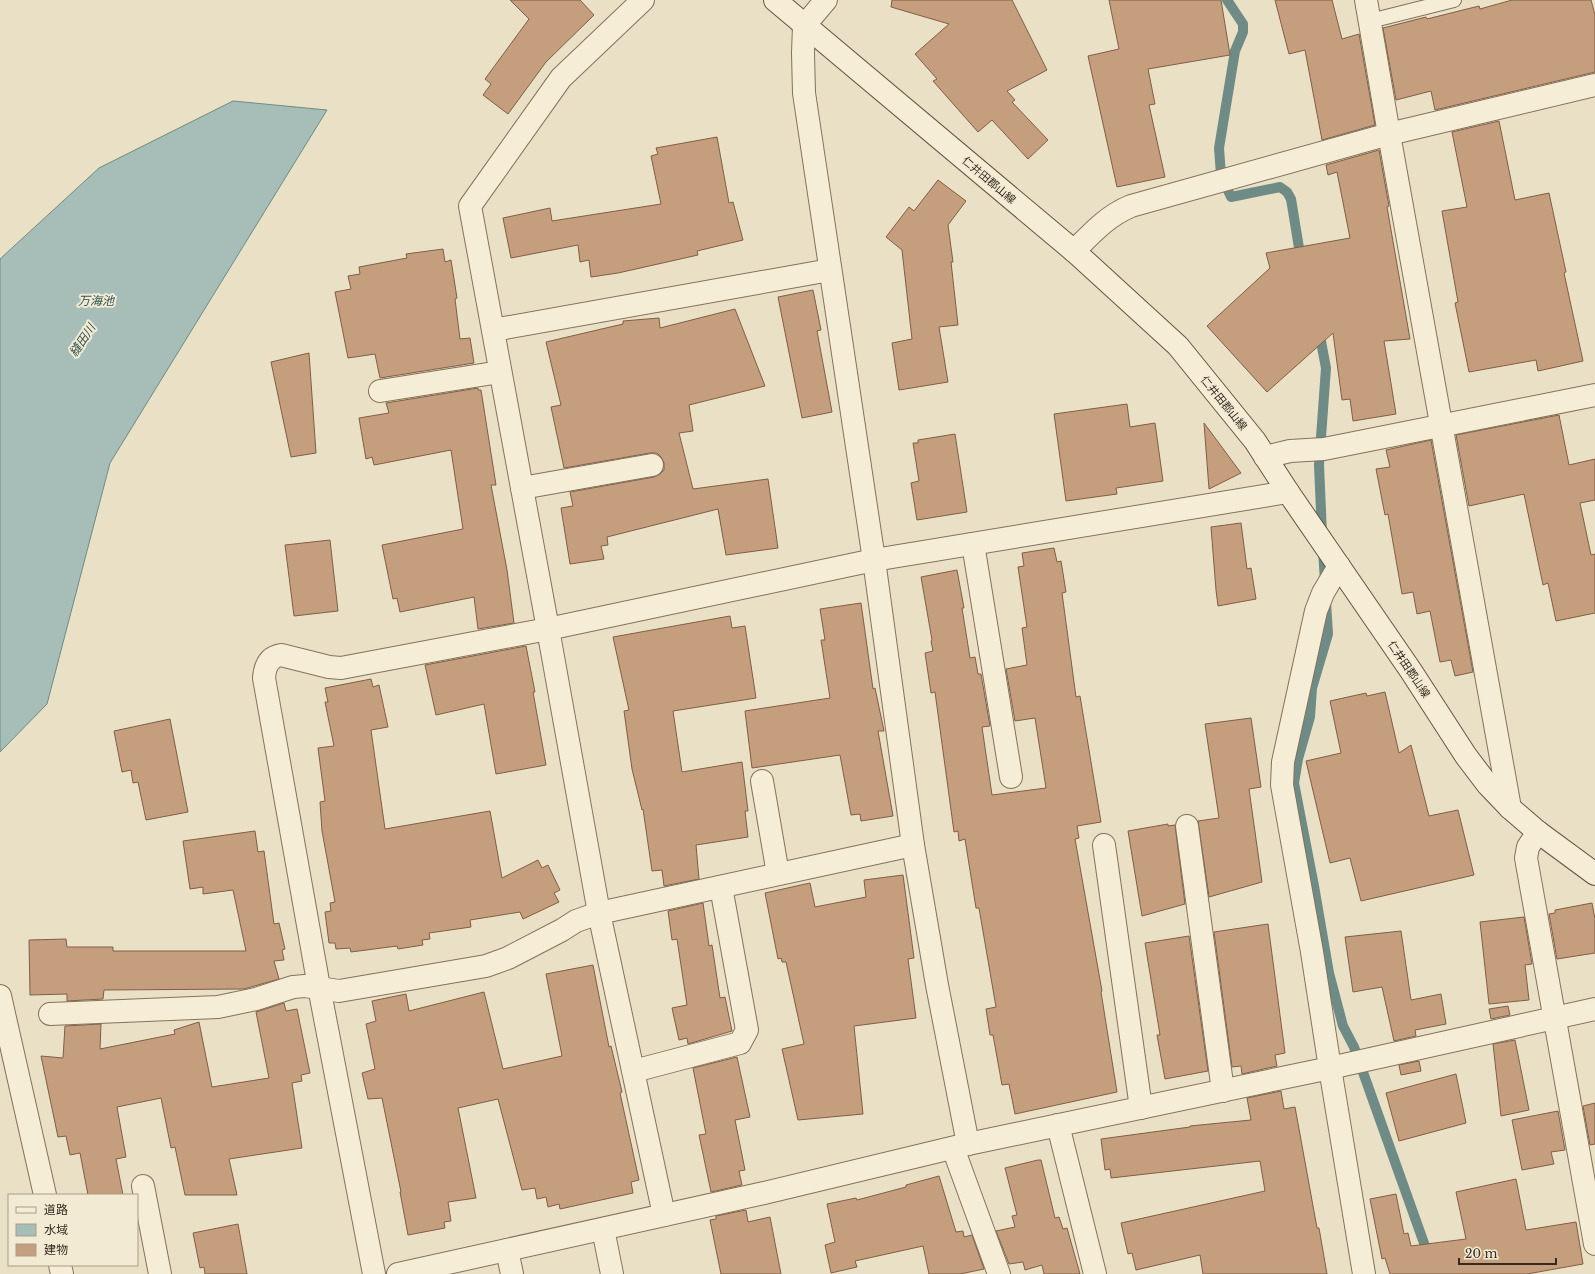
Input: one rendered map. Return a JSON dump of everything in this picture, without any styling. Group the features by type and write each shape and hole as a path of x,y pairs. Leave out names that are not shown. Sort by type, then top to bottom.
{"street":[{"path":"643,0 561,78 470,206 599,913 664,1215"},
{"name":"仁井田郡山線","path":"774,0 1074,251 1178,346 1254,441 1411,671 1466,756 1488,785 1510,808 1538,832 1595,874"},
{"path":"826,0 804,26 804,93 874,560 913,845 937,985 961,1146 999,1274"},
{"path":"1368,10 1510,808"},
{"path":"1074,251 1102,223 1121,210 1131,206 1389,134 1595,85"},
{"path":"493,330 830,270"},
{"path":"380,391 500,372"},
{"path":"1265,457 1290,451 1324,449 1595,395"},
{"path":"522,488 652,465"},
{"path":"374,1274 319,987 264,678 265,670 269,661 275,656 281,655 329,667 341,668 548,629 874,560 1288,492"},
{"path":"974,544 1011,777"},
{"path":"1339,566 1323,593 1316,611 1283,762 1282,773 1284,793 1312,952 1364,1274"},
{"path":"762,781 778,874"},
{"path":"1187,826 1223,1091"},
{"path":"1538,832 1528,847 1526,858 1595,1244"},
{"path":"50,1014 218,1007 256,999 293,986 319,987 339,991 491,964 508,958 562,930 576,920 599,913 913,845"},
{"path":"1104,845 1141,1108"},
{"path":"634,1071 740,1044 747,1030 721,887"},
{"path":"0,996 45,1194"},
{"path":"398,1274 664,1215 961,1146 1330,1068 1595,1008"},
{"path":"1058,1125 1095,1274"},
{"path":"143,1186 160,1274"},
{"path":"602,1229 612,1274"},
{"path":"506,1250 512,1274"}],"lane":[{"path":"1368,10 1454,0"}],"water":[{"name":"万海池","path":"233,101 327,110 110,463 47,704 0,752 0,259 99,168"}],"building":[{"path":"510,0 580,0 594,15 546,62 508,114 483,95 491,84 485,79 529,19"},
{"path":"892,0 1012,0 1047,70 1007,91 1015,100 1012,102 1048,140 1028,159 992,120 978,132 933,81 937,79 915,54 949,24 891,7"},
{"path":"1109,0 1221,0 1230,55 1148,69 1155,104 1149,105 1165,177 1117,187 1088,56 1119,49"},
{"path":"1275,0 1332,0 1342,39 1359,34 1375,125 1322,140 1305,50 1289,54"},
{"path":"1512,0 1591,0 1595,15 1595,72 1435,110 1431,91 1396,100 1383,28 1479,6 1480,9"},
{"path":"1499,121 1515,200 1549,193 1583,361 1538,371 1536,360 1469,372 1455,303 1458,302 1442,211 1467,207 1452,132"},
{"path":"717,137 729,203 733,202 743,240 697,251 698,255 618,273 591,277 589,260 580,262 578,245 511,258 503,218 550,208 552,221 661,204 651,156 658,154 656,148"},
{"path":"1379,150 1389,206 1387,207 1410,339 1384,341 1396,414 1353,421 1350,399 1342,400 1333,333 1267,392 1207,326 1270,268 1266,253 1350,238 1337,172 1328,175 1326,165"},
{"path":"938,180 966,201 948,225 953,262 951,262 958,325 939,327 948,382 899,390 892,343 912,339 902,250 886,237 909,207 914,211"},
{"path":"443,249 445,262 451,260 457,298 455,299 460,339 470,338 474,363 380,378 375,354 348,358 335,292 351,289 348,276 360,274 359,267 407,258 406,254"},
{"path":"813,290 821,330 817,331 832,412 802,418 778,297"},
{"path":"735,309 765,386 689,405 693,431 679,433 693,489 768,479 778,548 726,555 718,509 607,537 608,545 601,546 604,559 570,564 561,508 573,506 570,492 654,477 664,470 664,463 657,453 650,453 564,468 551,407 561,405 546,342 623,324 623,321 659,318 660,328"},
{"path":"309,353 316,453 291,457 271,362"},
{"path":"478,388 478,390 481,390 496,485 491,485 507,570 514,623 478,629 474,597 400,612 397,598 393,599 382,545 463,529 451,450 374,465 372,457 366,459 359,418 389,413 386,403"},
{"path":"1127,404 1130,427 1155,423 1163,481 1116,488 1117,494 1066,501 1054,414"},
{"path":"1559,415 1569,465 1595,459 1595,500 1580,503 1591,555 1595,554 1595,613 1556,621 1548,583 1543,585 1524,494 1469,506 1456,435"},
{"path":"1204,423 1241,473 1209,489"},
{"path":"955,434 967,512 917,520 911,483 919,481 913,443 918,443 918,440"},
{"path":"1431,440 1473,672 1455,676 1451,660 1440,662 1430,611 1417,614 1413,592 1402,594 1388,514 1385,515 1376,469 1390,467 1386,450"},
{"path":"1241,523 1247,569 1251,568 1256,599 1218,606 1211,527"},
{"path":"330,540 338,611 294,616 285,545"},
{"path":"1054,548 1057,562 1061,561 1066,592 1062,593 1076,697 1080,696 1101,822 1077,826 1079,838 1075,839 1102,991 1117,1092 1015,1114 1009,1084 1002,1085 993,1035 990,1035 986,1009 996,1007 979,908 976,908 965,839 959,841 958,831 954,832 935,692 931,693 925,653 933,651 921,577 957,570 964,608 962,608 970,658 975,657 978,674 981,674 990,726 982,727 992,795 1046,788 1035,718 1015,721 1006,669 1027,665 1022,628 1027,627 1018,567 1024,566 1022,553"},
{"path":"861,603 873,689 875,688 884,731 878,731 893,816 861,821 860,814 851,815 840,755 752,768 745,711 830,698 821,640 825,640 820,609"},
{"path":"730,616 732,628 745,626 756,698 673,711 682,772 742,762 748,811 745,811 748,837 696,845 699,879 664,886 662,870 652,871 643,809 642,810 632,769 624,711 629,710 613,637"},
{"path":"526,646 535,692 533,692 546,765 496,774 484,704 436,715 425,665"},
{"path":"371,679 373,687 379,685 388,727 371,730 385,829 490,811 502,878 538,860 542,868 548,865 560,890 554,893 559,902 523,919 520,912 470,920 471,927 429,933 430,939 422,940 423,945 398,949 397,946 351,952 350,948 336,949 335,943 329,943 325,912 331,911 330,903 335,902 322,831 320,802 325,801 318,748 334,746 325,702 328,702 325,688"},
{"path":"1385,692 1399,753 1411,745 1429,816 1458,810 1474,875 1361,901 1350,858 1330,863 1306,761 1341,753 1330,701 1366,693 1367,696"},
{"path":"1251,718 1261,787 1249,789 1262,882 1209,897 1198,821 1219,818 1205,724"},
{"path":"170,719 188,812 146,820 138,782 133,783 131,770 122,772 114,731"},
{"path":"1168,824 1168,826 1175,825 1185,904 1142,916 1128,831"},
{"path":"255,831 258,852 264,851 274,924 279,923 285,949 282,950 284,960 274,961 279,979 244,989 104,990 103,999 67,1001 67,994 30,995 29,940 66,939 67,947 113,947 113,951 246,951 233,890 203,894 203,887 190,889 183,841"},
{"path":"903,875 914,958 908,959 916,1018 854,1026 863,1114 798,1120 782,1049 804,1044 786,962 782,962 781,958 778,959 765,893 810,883 815,907 866,897 864,880"},
{"path":"703,903 709,946 712,945 720,998 725,997 732,1031 688,1044 687,1038 679,1040 672,1008 687,1005 677,939 672,940 668,911"},
{"path":"1592,903 1595,919 1595,953 1557,959 1549,914 1555,913 1555,910"},
{"path":"1524,917 1532,964 1525,965 1529,1000 1489,1004 1480,922"},
{"path":"1268,924 1285,1053 1275,1055 1277,1066 1242,1074 1241,1066 1232,1067 1214,932"},
{"path":"1401,931 1411,1000 1441,994 1446,1024 1415,1030 1416,1036 1394,1041 1382,987 1353,992 1345,937"},
{"path":"1189,936 1208,1071 1165,1079 1157,1035 1160,1035 1145,943"},
{"path":"593,965 609,1047 611,1046 622,1092 620,1093 639,1180 631,1182 633,1193 560,1209 559,1204 548,1207 546,1197 537,1199 535,1188 522,1190 498,1099 458,1108 476,1198 448,1202 451,1221 444,1222 445,1228 408,1235 382,1098 368,1099 362,1073 375,1069 366,1024 376,1021 372,1001 406,994 409,1011 484,992 503,1069 562,1056 546,974"},
{"path":"284,1003 286,1011 297,1009 310,1073 301,1075 302,1081 292,1083 302,1148 229,1159 237,1195 185,1195 175,1147 171,1148 161,1098 117,1107 126,1157 116,1159 123,1194 88,1194 80,1153 70,1155 66,1136 58,1137 41,1056 63,1058 65,1026 101,1024 100,1049 175,1034 174,1030 199,1022 212,1087 269,1078 256,1012"},
{"path":"1508,1006 1510,1015 1491,1019 1489,1009"},
{"path":"1515,1040 1529,1110 1501,1116 1493,1044"},
{"path":"737,1057 750,1117 735,1120 745,1170 739,1171 742,1185 711,1192 699,1135 706,1134 693,1068"},
{"path":"1419,1061 1421,1071 1401,1075 1399,1065"},
{"path":"1456,1074 1466,1123 1399,1141 1386,1093"},
{"path":"1281,1091 1284,1109 1295,1107 1327,1274 1203,1274 1200,1255 1136,1270 1132,1253 1128,1254 1121,1223 1265,1191 1260,1161 1111,1178 1110,1169 1105,1170 1101,1139 1190,1126 1251,1120 1247,1098"},
{"path":"1595,1103 1595,1144 1590,1145 1583,1106"},
{"path":"1558,1111 1565,1150 1551,1152 1554,1164 1522,1170 1512,1120"},
{"path":"1041,1160 1055,1218 1059,1217 1063,1229 1067,1228 1080,1274 1044,1274 1042,1265 1025,1270 1023,1262 1009,1264 996,1231 1015,1227 1012,1216 1017,1215 1005,1168"},
{"path":"939,1176 956,1232 963,1231 964,1237 972,1235 984,1269 960,1274 929,1274 923,1246 855,1261 857,1267 831,1273 825,1245 835,1242 827,1204 856,1198 857,1200 906,1187 906,1185"},
{"path":"1516,1179 1526,1230 1576,1222 1583,1264 1527,1274 1390,1274 1385,1258 1382,1259 1370,1199 1396,1194 1404,1234 1408,1233 1411,1246 1466,1239 1456,1192"},
{"path":"746,1210 748,1222 770,1217 781,1274 721,1274 710,1220 716,1219 716,1216"},
{"path":"238,1224 247,1274 205,1274 204,1267 200,1268 193,1233"}],"waterway":[{"path":"1227,0 1243,24 1243,32 1235,51 1219,148 1221,175 1231,197 1280,187 1287,192 1291,199 1301,260"},
{"path":"1319,331 1326,368 1319,465 1322,534"},
{"path":"1323,550 1325,582"},
{"path":"1326,602 1328,634 1312,688 1310,717 1298,759 1294,783 1329,973 1343,1026 1354,1047 1435,1274"}],"water label":[{"name":"縫田川","path":"82,340"}]}
